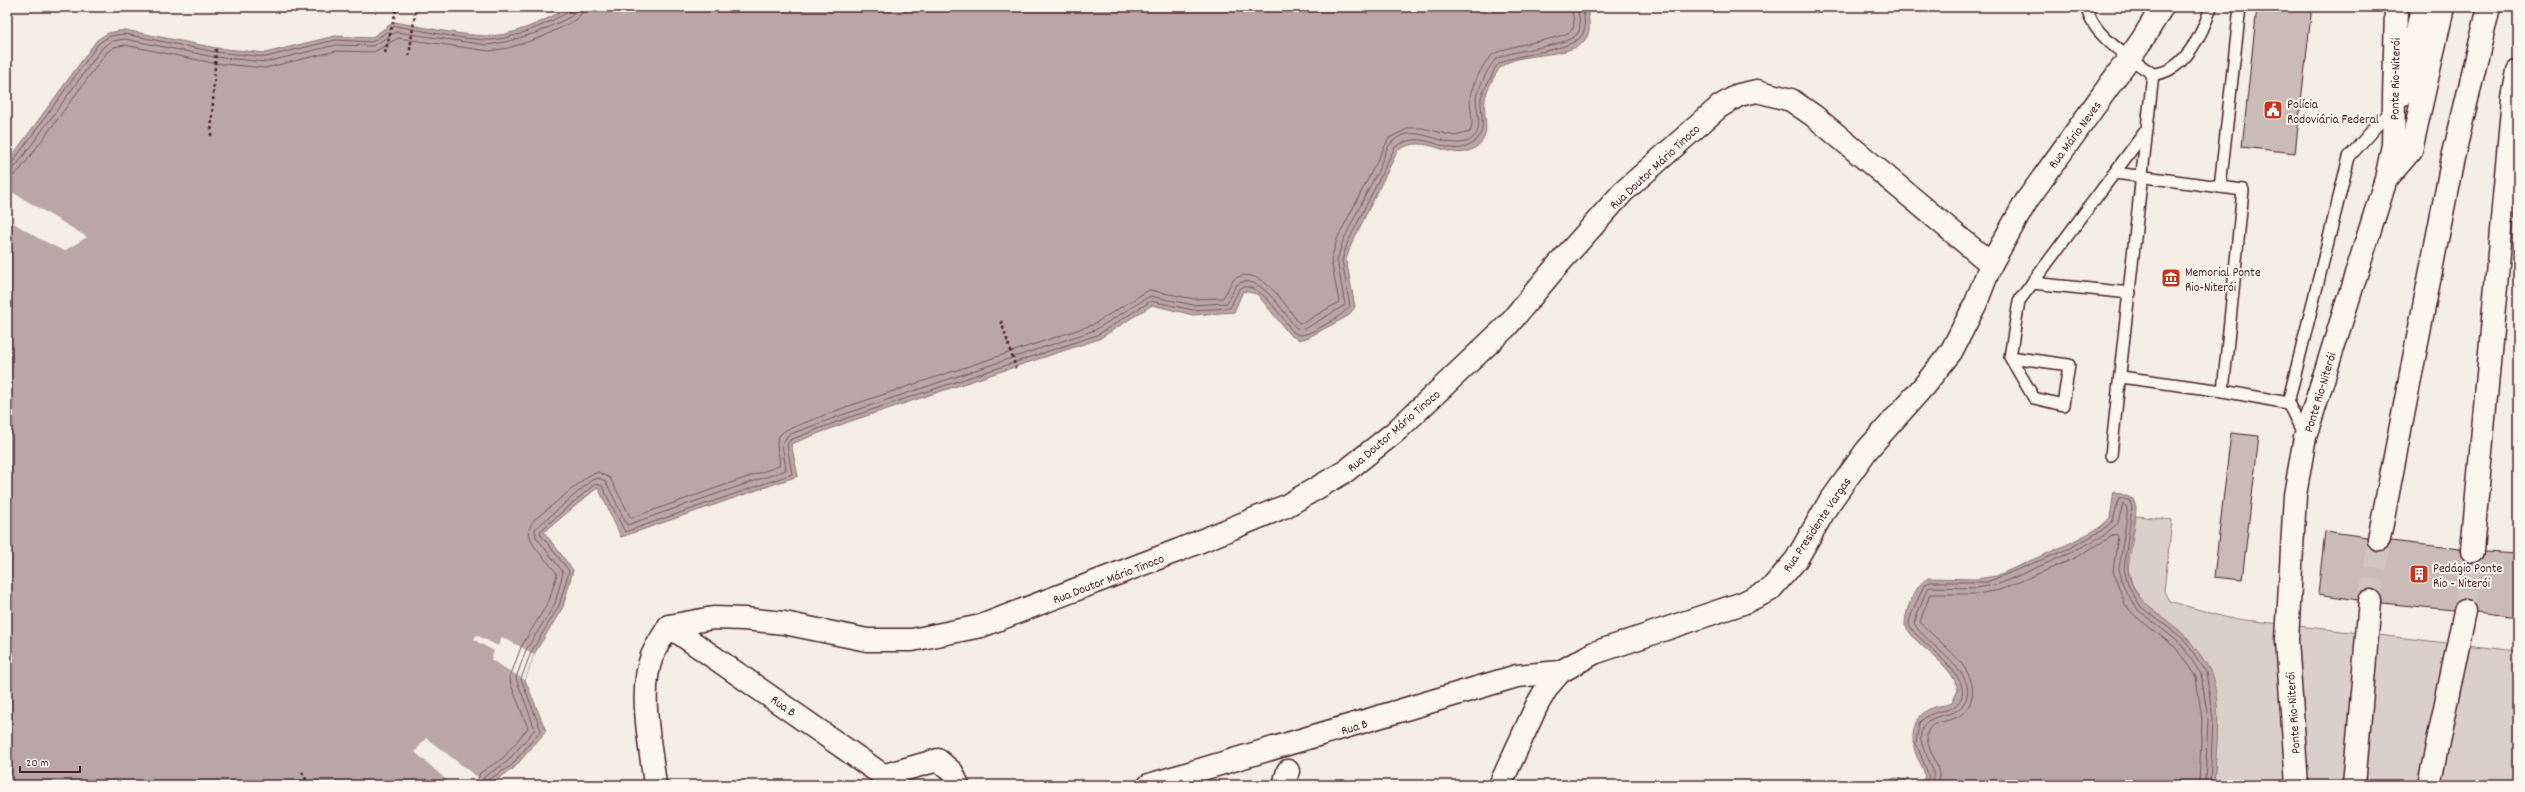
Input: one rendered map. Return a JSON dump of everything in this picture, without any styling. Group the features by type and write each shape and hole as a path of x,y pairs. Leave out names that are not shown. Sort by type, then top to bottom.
{"main road":[{"name":"Rua Mário Neves","path":"1991,264 2027,200 2129,59 2162,7"},
{"name":"Ponte Rio-Niterói","path":"2297,785 2287,640 2294,495 2306,437 2386,179 2393,145 2396,7"},
{"path":"2393,145 2422,7"},
{"path":"2386,179 2411,150 2443,7"},
{"path":"2379,539 2452,162 2489,7"},
{"path":"2472,551 2513,98 2518,71"},
{"name":"Rua Doutor Mário Tinoco","path":"669,626 713,618 744,619 784,623 867,640 912,640 981,626 1179,550 1286,506 1346,471 1395,432 1506,326 1623,192 1719,107 1739,95 1757,91 1772,93 1791,100 1814,116 1991,264"},
{"name":"Rua Presidente Vargas","path":"1500,785 1537,705 1548,686 1560,672 1594,653 1714,613 1770,590 1796,560 1827,506 1867,450 1923,388 1951,352 1976,303 1991,264"},
{"path":"2354,785 2370,601"},
{"path":"2429,785 2465,611"},
{"path":"656,785 647,719 647,685 652,657 669,626"},
{"name":"Rua B","path":"669,626 891,780"},
{"name":"Rua B","path":"1148,785 1300,742 1518,676 1560,672"},
{"path":"891,780 938,760 952,772 958,785"}],"lane":[{"path":"2087,7 2097,28 2129,59 2153,74 2166,72 2178,65 2201,33 2211,7"},
{"path":"2220,187 2240,7"},
{"path":"2111,455 2121,377 2153,74"},
{"path":"2306,437 2288,403 2349,157 2394,105"},
{"path":"2010,357 2069,365 2063,405 2034,398 2010,357 2019,301 2147,129"},
{"path":"2115,173 2243,190 2223,391"},
{"path":"2032,282 2130,293"},
{"path":"2121,377 2223,391 2288,403"}],"path":[{"path":"385,53 397,7"},
{"path":"409,56 416,7"},
{"path":"211,136 216,48"},
{"path":"1001,322 1016,368"},
{"path":"302,772 308,785"}],"shaded area":[{"path":"2136,516 2172,520 2164,591 2169,601 2228,618 2518,651 2518,785 2214,785 2217,719 2209,670 2188,638 2144,604 2132,584 2128,569"}],"water":[{"path":"571,7 1587,7 1589,31 1584,41 1575,47 1563,51 1521,58 1509,62 1500,68 1491,83 1485,99 1486,128 1483,140 1471,150 1454,152 1419,144 1409,145 1398,150 1351,245 1346,259 1355,307 1348,316 1309,337 1300,340 1290,335 1257,294 1243,291 1234,312 1193,315 1152,305 1099,339 848,422 791,444 798,476 621,537 598,487 544,532 573,570 563,607 534,654 525,680 546,731 513,769 488,785 7,785 7,163 97,40 108,33 125,30 216,48 265,53 335,36 371,38 394,22 464,34 487,36 498,35 520,30"},
{"path":"2114,491 2133,499 2136,507 2128,563 2128,570 2135,591 2148,606 2185,636 2201,656 2210,671 2214,683 2218,712 2214,785 1889,785 1890,780 1895,778 1920,782 1924,779 1924,771 1913,744 1916,722 1926,711 1934,707 1952,703 1958,690 1955,680 1949,672 1911,634 1905,625 1909,605 1919,586 1928,578 1976,579 1996,576 2066,545 2099,528 2110,518"}],"pier":[{"path":"7,189 87,237 64,251 38,238 7,219"},
{"path":"476,635 498,646 502,637 534,654 525,680 491,660 494,651 474,640"},
{"path":"426,738 488,785 452,785 415,752"}],"building":[{"name":"Polícia Rodoviária Federal","path":"2257,7 2312,7 2295,153 2242,147"},
{"path":"2231,433 2259,436 2242,580 2214,577"},
{"name":"Pedágio Ponte Rio - Niterói","path":"2325,531 2367,537 2371,548 2377,551 2388,547 2391,541 2460,549 2461,557 2470,563 2482,558 2484,552 2518,554 2518,617 2477,612 2474,602 2467,599 2456,602 2453,610 2382,603 2381,595 2371,589 2364,590 2358,600 2318,594"}],"tunnel":[{"path":"2370,601 2379,539"},
{"path":"2465,611 2472,551"}],"place":[{"name":"Polícia Rodoviária Federal","path":"2273,110"},
{"name":"Memorial Ponte Rio-Niterói","path":"2171,278"},
{"name":"Pedágio Ponte Rio - Niterói","path":"2419,574"}]}
